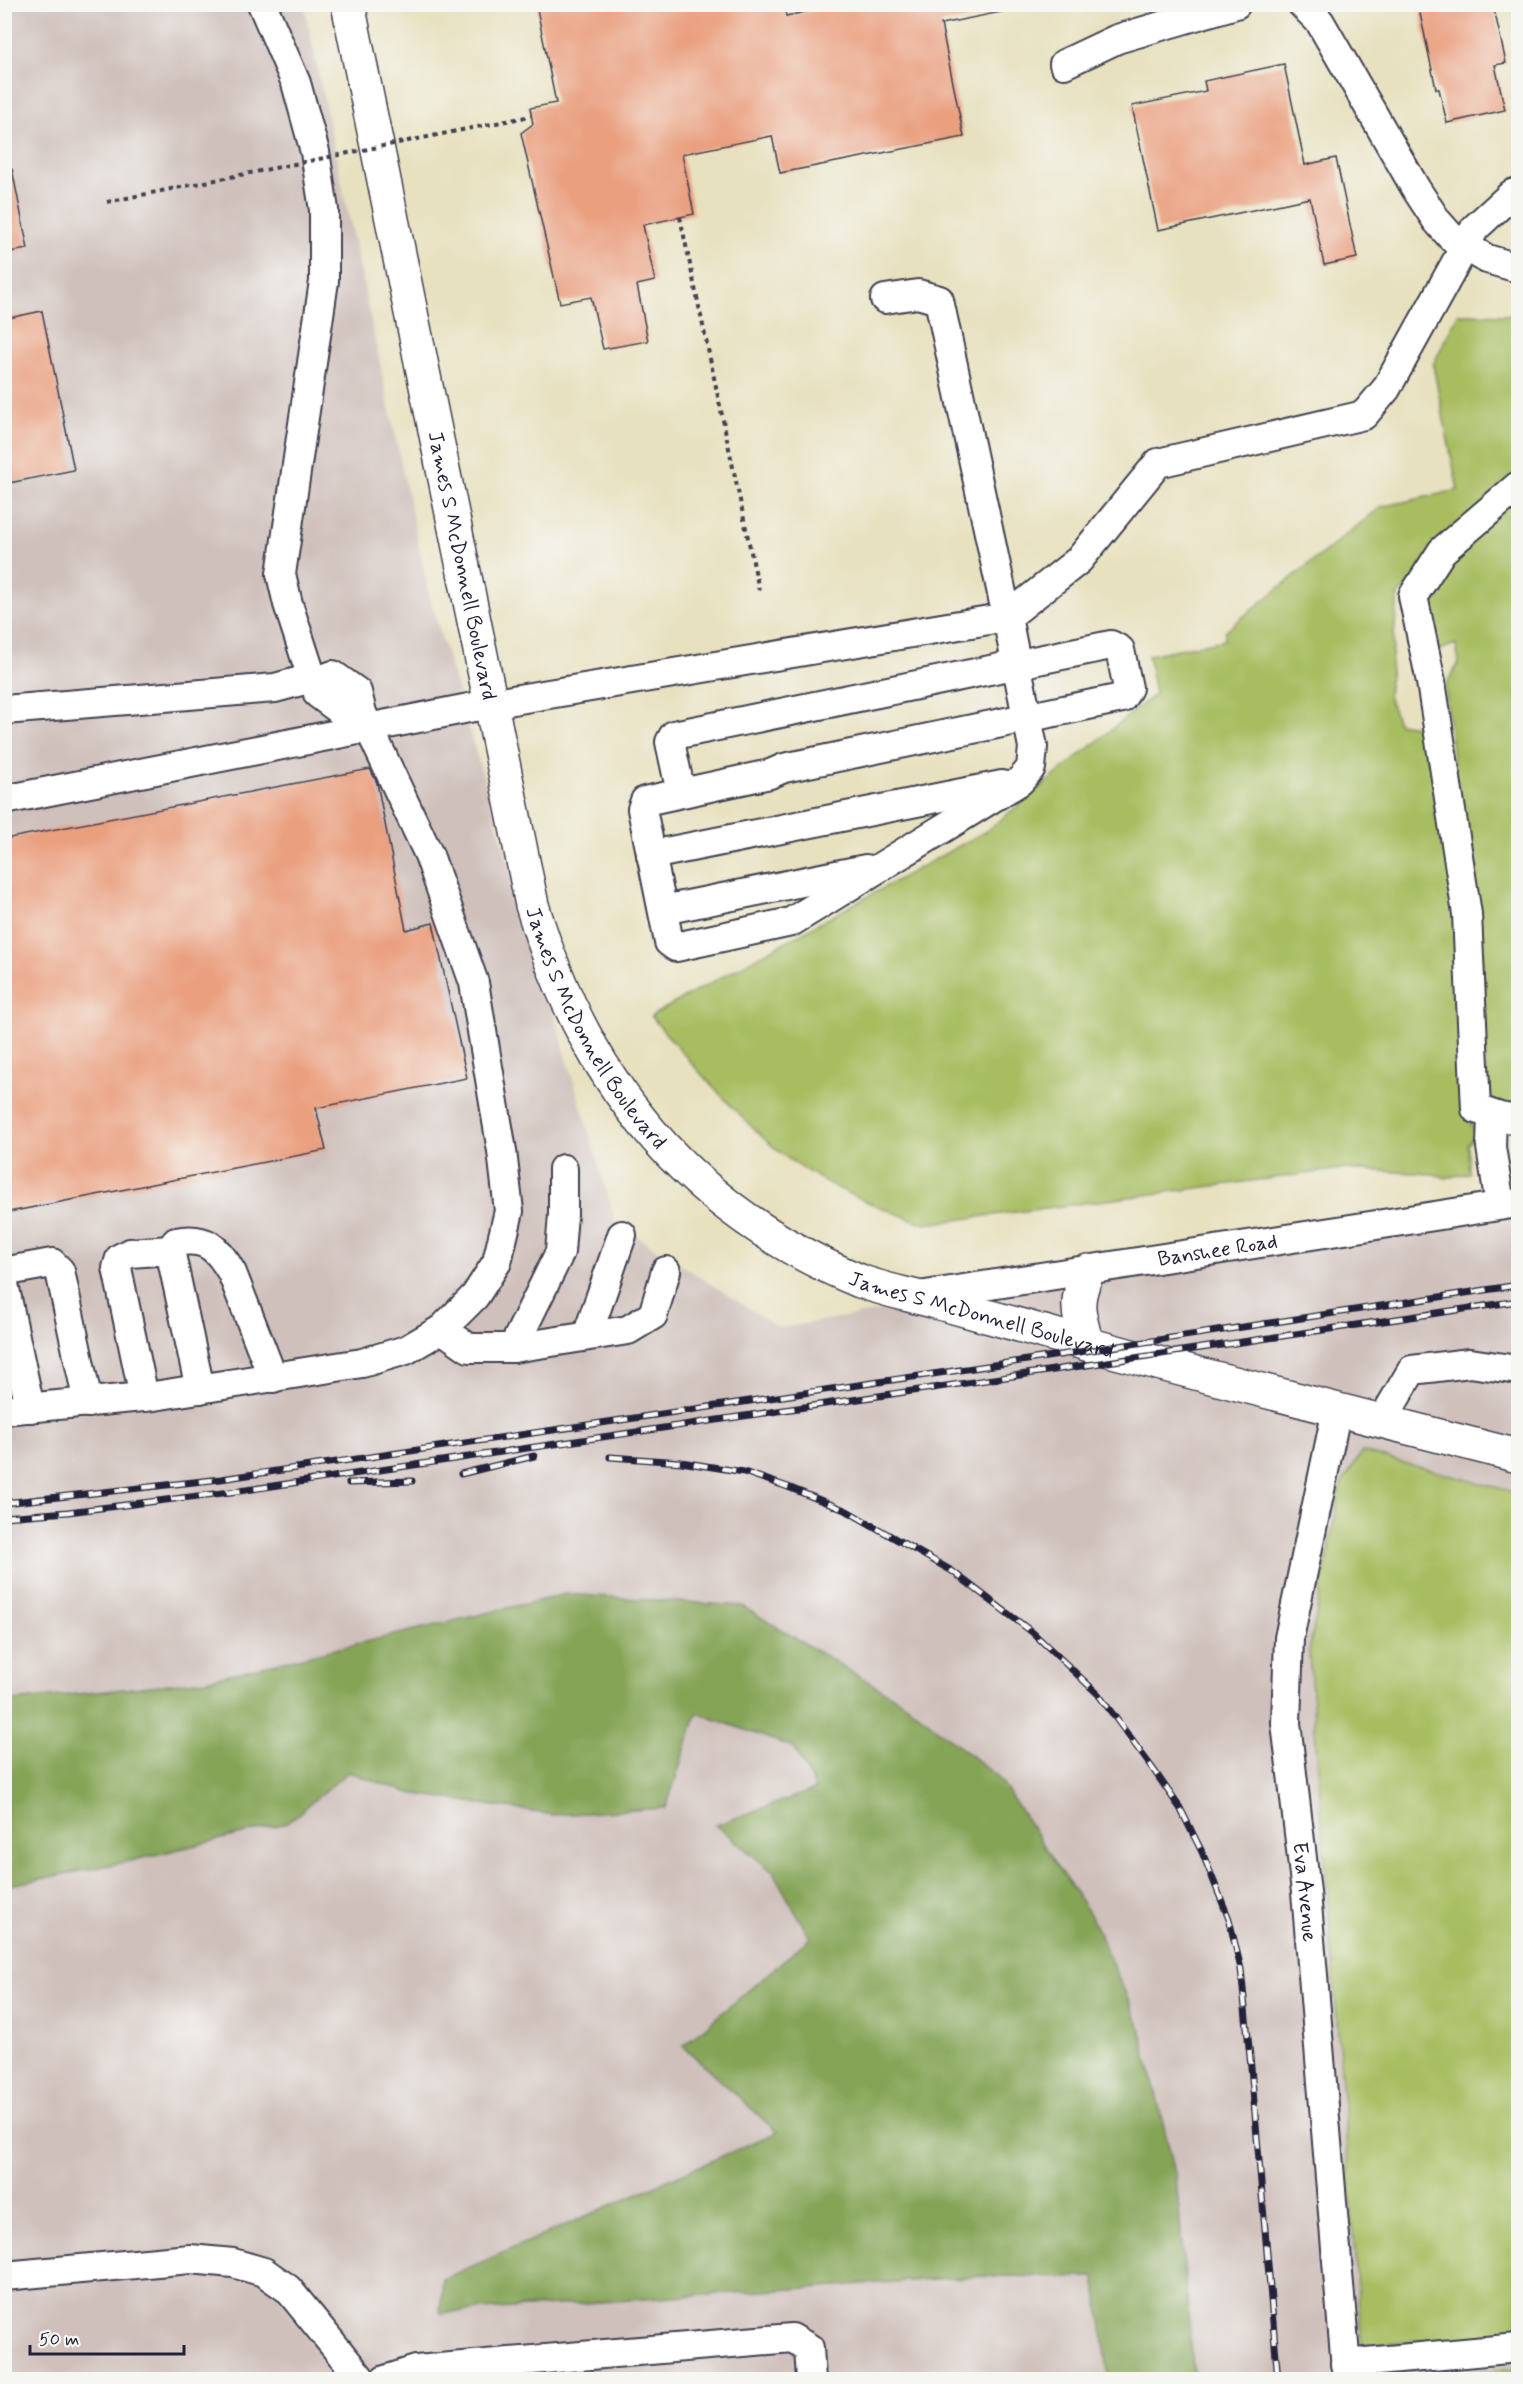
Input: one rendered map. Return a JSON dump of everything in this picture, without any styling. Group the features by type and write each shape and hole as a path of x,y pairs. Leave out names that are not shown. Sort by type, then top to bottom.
{"main road":[{"name":"James S McDonnell Boulevard","path":"348,4 523,866 543,941 558,982 579,1025 620,1096 680,1163 710,1192 743,1218 802,1254 864,1282 1087,1344 1518,1456"},
{"path":"1087,1344 1078,1314 1078,1291 1088,1270"}],"street":[{"path":"262,4 296,83 315,152 324,210 324,281 281,574 288,604 314,679"},
{"path":"1064,64 1117,39 1236,4"},
{"path":"1302,4 1320,22 1416,189 1437,221 1452,238 1487,259 1518,268"},
{"path":"4,800 366,720 489,704 1007,618 1079,560 1158,463 1364,415 1386,389 1475,228 1512,194 1518,192"},
{"path":"681,793 670,742 674,735 1016,664 1111,645 1120,650 1128,688 1122,698 1027,718 784,768 770,774 645,801 642,809 669,942 676,947 791,922 1020,781 1031,768 1033,747 1027,718 1016,664 1007,618 939,300 918,294 885,299"},
{"path":"1509,1204 1491,1147 1505,1117 1476,1108 1467,914 1431,682 1413,596 1442,551 1518,486"},
{"path":"4,710 275,688 333,675 357,692 366,720 429,855 474,983 509,1211 497,1262 475,1296 442,1329 406,1350 362,1363 200,1389 144,1397 17,1409 4,1284"},
{"path":"651,855 1020,781"},
{"path":"663,910 884,865"},
{"path":"513,1348 560,1252 563,1169"},
{"name":"Banshee Road","path":"917,1296 1509,1204"},
{"path":"587,1336 622,1235"},
{"path":"144,1397 117,1268 120,1258 130,1253 170,1250 176,1242 192,1238 207,1243 224,1258 273,1378"},
{"path":"170,1250 200,1389"},
{"path":"4,1279 8,1271 52,1263 60,1271 88,1403"},
{"path":"442,1329 469,1348 513,1348 628,1330 653,1315 666,1271"},
{"path":"1382,1421 1412,1370 1470,1363 1518,1370"},
{"name":"Eva Avenue","path":"1337,1409 1289,1638 1286,1723 1306,1892 1346,2372"},
{"path":"4,2276 190,2259 233,2263 264,2272 288,2289 362,2379"},
{"path":"385,2379 416,2370 792,2338 809,2348 811,2379"},
{"path":"1346,2372 1518,2348"}],"path":[{"path":"107,202 531,116"},
{"path":"680,217 759,590"}],"shaded area":[{"path":"5,5 304,5 429,595 616,1223 779,1328 1518,1204 1518,2379 5,2380"}],"green space":[{"path":"1458,314 1518,315 1518,480 1398,595 1388,696 1398,723 1429,728 1460,915 1462,1098 1475,1134 1468,1145 1469,1173 1446,1178 1434,1174 1343,1169 925,1224 875,1206 843,1191 811,1174 782,1154 720,1094 651,1016 988,830 1155,694 1148,655 1225,640 1225,631 1381,507 1458,490 1433,365"},
{"path":"1518,495 1518,1116 1495,1106 1488,1088 1445,686 1459,663 1456,644 1434,652 1419,597 1449,553"},
{"path":"1362,1452 1518,1493 1518,2333 1362,2346 1309,1652 1341,1485"},
{"path":"566,1594 742,1606 906,1704 998,1777 1090,1914 1139,2023 1176,2177 1194,2379 1109,2379 1095,2277 981,2276 440,2313 443,2279 777,2132 683,2046 810,1938 773,1872 716,1825 816,1789 793,1747 697,1713 666,1808 554,1815 410,1793 348,1772 287,1823 130,1861 5,1886 5,1702 206,1680"},
{"path":"1518,2368 1518,2379 1367,2380 1366,2376"}],"building":[{"path":"536,4 784,4 786,16 843,4 1001,4 1001,12 941,24 964,137 780,173 772,136 682,154 694,214 643,225 655,281 637,285 648,341 603,349 591,297 560,303 521,133 533,124 530,108 556,103"},
{"path":"1418,4 1493,4 1506,63 1495,65 1505,110 1447,123 1439,89 1436,89"},
{"path":"1284,64 1305,165 1336,158 1357,258 1324,265 1310,198 1158,230 1132,106 1206,91 1204,81"},
{"path":"12,169 28,249 4,253 4,170"},
{"path":"42,311 74,470 4,484 4,319"},
{"path":"370,769 377,783 406,930 433,923 467,1078 316,1108 326,1150 4,1213 4,839"}],"railway":[{"path":"4,1503 221,1479 1518,1285"},
{"path":"4,1517 68,1512 239,1491 1518,1301"},
{"path":"461,1474 534,1456"},
{"path":"610,1457 681,1462 744,1472 847,1511 952,1571 1032,1632 1098,1694 1153,1769 1180,1808 1202,1852 1229,1919 1241,1969 1278,2380"},
{"path":"349,1483 412,1481"}]}
